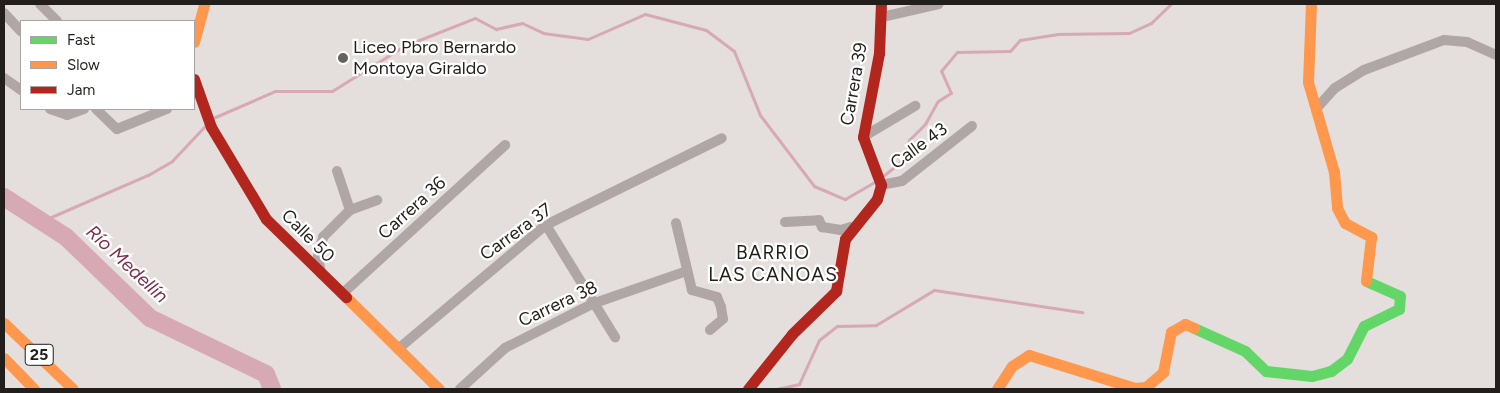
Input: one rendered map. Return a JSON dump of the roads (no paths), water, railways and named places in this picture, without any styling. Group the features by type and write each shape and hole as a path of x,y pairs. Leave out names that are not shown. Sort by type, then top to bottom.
{"main road":[{"path":"195,38 204,4"},
{"name":"Carrera 39","path":"881,4 882,17 863,137 882,185"},
{"path":"996,389 1012,366 1029,355 1135,388 1146,387 1163,372 1171,332 1185,324 1245,351 1275,374 1312,376 1331,371 1346,359 1364,326 1393,314 1401,302 1395,292 1364,280 1362,269 1372,242 1345,224 1337,208 1334,172 1316,109 1307,66 1311,4"},
{"name":"Calle 50","path":"196,97 258,208 321,274 439,389"},
{"path":"748,389 792,334 836,290 851,227 868,214 882,185"},
{"name":"25","path":"4,323 73,389"},
{"name":"25","path":"4,358 34,389"}],"street":[{"path":"40,4 56,20"},
{"path":"882,17 939,4"},
{"path":"4,13 20,30"},
{"path":"1316,109 1335,88 1364,70 1444,40 1467,42 1496,55"},
{"path":"4,78 20,89"},
{"path":"863,137 915,106"},
{"path":"53,110 67,115 81,110"},
{"path":"97,110 117,129 164,110"},
{"name":"Calle 43","path":"882,185 902,181 972,126"},
{"name":"Carrera 37","path":"398,349 546,225 722,138"},
{"name":"Carrera 36","path":"342,294 505,145"},
{"path":"337,171 350,210"},
{"path":"321,274 318,248 350,210 377,200"},
{"path":"785,222 819,220 822,227 841,230 851,227"},
{"path":"676,223 684,272 692,290 717,297 723,320 710,330"},
{"path":"546,225 592,304 615,337"},
{"name":"Carrera 38","path":"460,389 505,348 592,304 684,272"}],"waterway":[{"path":"883,176 904,159 909,140 925,124 938,101 951,93 941,71 957,52 1010,51 1020,40 1057,34 1129,33 1151,23 1171,4"},
{"path":"213,118 275,91 332,91 404,46 475,18 496,29 522,23 543,33 588,39 645,14 706,30 734,51 760,115 814,186 845,199 875,182"},
{"path":"42,221 148,175 172,161 205,126"},
{"name":"Río Medellín","path":"4,197 66,237 150,318 266,374 272,389"},
{"name":"BARRIO LAS CANOAS","path":"776,389 799,384 819,340 837,326 876,325 934,290 1082,312"}],"place":[{"name":"Liceo Pbro Bernardo Montoya Giraldo","path":"343,58"}],"district":[{"name":"BARRIO LAS CANOAS","path":"773,264"}]}
